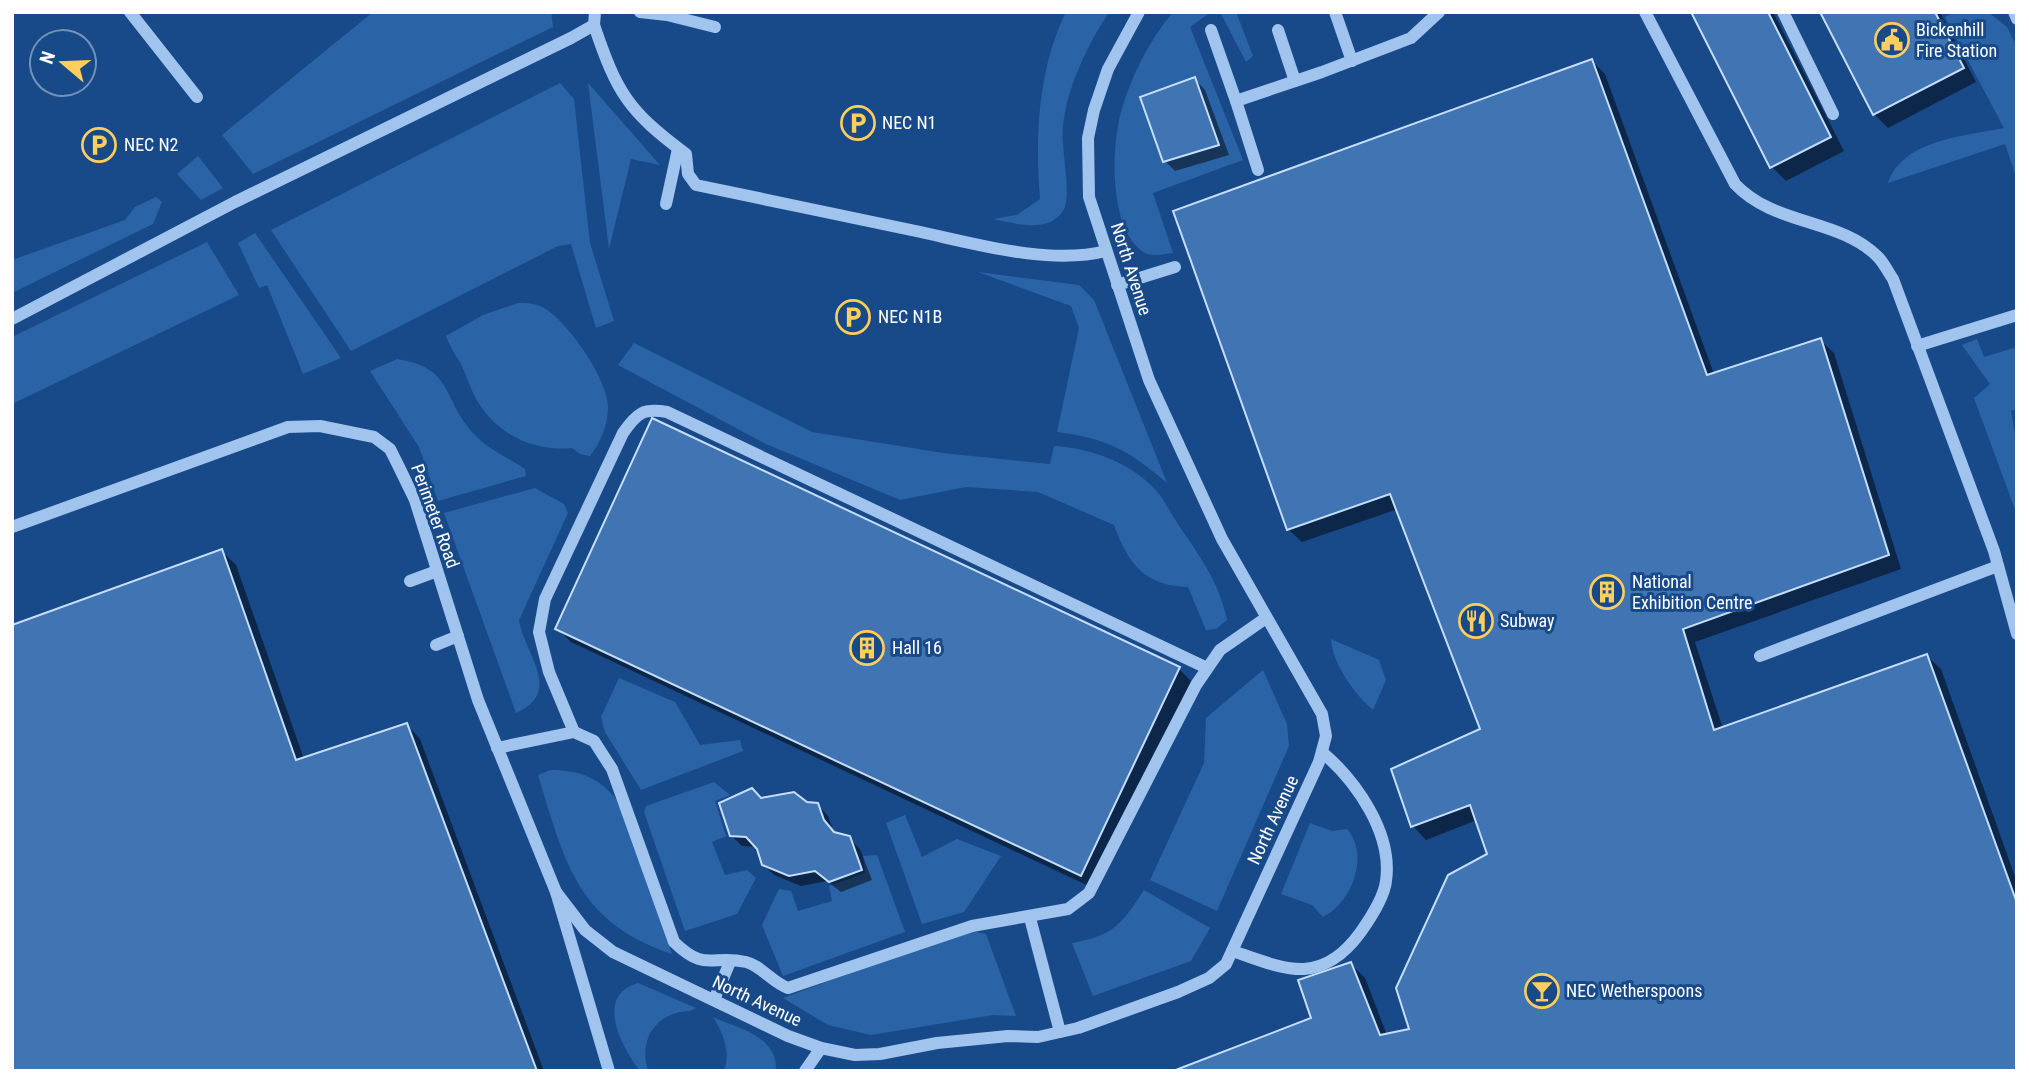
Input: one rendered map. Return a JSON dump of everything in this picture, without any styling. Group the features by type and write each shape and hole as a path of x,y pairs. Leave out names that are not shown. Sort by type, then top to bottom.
{"street":[{"path":"130,12 197,96"},
{"path":"640,12 667,15 715,27"},
{"name":"North Avenue","path":"556,892 584,930 613,952 821,1048 855,1055 880,1054 937,1043 1008,1036 1038,1037 1060,1032 1178,992 1209,978 1226,964 1322,752 1326,736 1322,714 1222,539 1149,380 1089,197 1088,138 1094,110 1108,69 1139,12"},
{"path":"1335,12 1352,61"},
{"path":"1236,101 1352,61 1411,37 1439,12"},
{"path":"1645,12 1735,184 1766,209 1856,242 1877,257 1893,279 1998,566 2017,634"},
{"path":"1783,12 1833,114"},
{"path":"2014,12 2017,19"},
{"path":"12,319 594,19 618,90 647,125 686,154 688,174 696,185 981,244 1055,256 1084,257 1106,251"},
{"path":"1211,30 1258,170"},
{"path":"1278,30 1296,81"},
{"path":"666,204 678,149"},
{"path":"1117,285 1175,267"},
{"path":"1917,346 2017,315"},
{"path":"573,732 550,672 539,632 545,599 623,433 636,414 649,409 667,412 1207,668"},
{"name":"Perimeter Road","path":"12,527 288,427 320,426 373,437 390,449 415,500 497,748 556,892"},
{"path":"1760,656 1998,566"},
{"path":"410,581 437,571"},
{"path":"497,748 573,732 594,741 612,769 674,942 691,958 748,962 776,985 788,988 972,926 1030,918 1068,909 1089,893 1207,668 1220,650 1266,618"},
{"path":"436,645 458,636"},
{"path":"1232,950 1292,969 1324,964 1340,957 1353,943 1382,893 1386,882 1386,861 1370,809 1347,774 1322,752"},
{"path":"556,892 608,1071"},
{"path":"1030,918 1060,1032"},
{"path":"714,1000 730,962"},
{"path":"805,1071 821,1048"}],"shaded area":[{"path":"373,12 551,12 553,27 253,174 222,135"},
{"path":"1066,12 1109,12 1080,66 1065,111 1063,135 1066,204 1057,218 1040,225 993,219 1017,215 1040,199 1038,151 1044,80 1049,56"},
{"path":"1173,12 1211,12 1190,27 1243,160 1153,193 1173,253 1153,255 1142,251 1131,240 1123,224 1115,186 1115,146 1121,112 1136,72 1156,35"},
{"path":"1220,12 1236,12 1253,56 1246,62"},
{"path":"1955,12 1988,12 2007,27 2017,47 2017,179 2005,144 1888,183 1896,168 1921,148 1955,137 2004,128 1945,17"},
{"path":"560,83 574,99 590,243 614,321 596,328 571,244 558,246 351,351 271,230"},
{"path":"588,83 660,165 631,159 609,249"},
{"path":"198,156 223,188 201,200 177,174"},
{"path":"156,197 162,202 153,224 12,293 12,260 125,220 135,207"},
{"path":"255,233 341,358 303,374 267,285 259,288 238,243"},
{"path":"207,242 239,295 12,404 12,337"},
{"path":"978,272 1079,285 1094,300 1167,483 1141,462 1117,448 1091,438 1057,432 1079,328 1071,306"},
{"path":"518,303 537,305 554,315 575,338 594,366 608,406 601,439 590,456 580,454 572,448 542,447 528,443 503,429 482,408 449,344 446,336 483,315"},
{"path":"1977,339 1984,357 2017,347 2017,409 2011,411 2017,446 2017,515 1974,398 1990,384 1962,345"},
{"path":"634,343 812,432 943,453 1050,464 1054,446 1068,447 1098,454 1125,466 1149,483 1159,494 1209,573 1220,595 1227,620 1216,629 1206,630 1188,587 1160,582 1140,570 1125,551 1114,525 1038,492 966,487 900,500 766,444 618,365"},
{"path":"397,359 416,363 438,378 464,422 475,435 493,450 525,469 526,476 438,501 419,447 370,371"},
{"path":"535,488 564,504 568,513 519,620 539,683 537,694 530,704 516,713 444,513"},
{"path":"1331,639 1379,660 1386,680 1373,710 1346,678 1335,658"},
{"path":"1263,670 1287,724 1289,746 1217,911 1150,880 1204,763 1206,718"},
{"path":"619,678 675,702 700,745 740,740 743,751 641,790 605,732 601,717"},
{"path":"550,770 589,777 605,787 619,803 672,954 640,941 615,925 595,907 580,886 557,836 538,775"},
{"path":"714,782 730,795 715,801 726,836 712,842 725,875 747,870 756,878 737,914 685,931 644,812 646,806"},
{"path":"905,815 922,857 957,839 1001,856 964,912 922,924 886,823"},
{"path":"1310,823 1332,831 1347,829 1357,852 1357,865 1349,890 1342,901 1323,917 1312,905 1281,894"},
{"path":"877,855 905,932 783,976 762,925 779,889 791,891 798,911 832,901 829,886 865,873 863,856"},
{"path":"1144,890 1210,928 1191,961 1093,996 1072,943 1098,936 1115,927"},
{"path":"966,930 986,934 1016,1016 993,1015 871,1035 828,1025 783,998"},
{"path":"638,983 696,1008 670,1015 655,1027 645,1051 648,1071 640,1071 633,1061 619,1036 615,1022 617,999 625,989"},
{"path":"713,1017 745,1030 764,1042 771,1049 776,1071 724,1071 727,1057 725,1043"}],"building":[{"path":"1691,12 1768,12 1831,137 1770,168"},
{"name":"Bickenhill Fire Station","path":"1820,12 1935,12 1964,68 1873,115"},
{"name":"National Exhibition Centre","path":"1592,59 1707,375 1821,338 1889,555 1683,629 1714,730 1927,654 2017,903 2017,1071 1173,1071 1311,1018 1298,980 1351,962 1380,1035 1409,1029 1396,988 1448,875 1487,854 1470,805 1411,827 1391,769 1480,729 1390,494 1287,530 1173,211"},
{"path":"1195,77 1219,145 1163,162 1140,97"},
{"name":"Hall 16","path":"652,418 1180,667 1081,876 555,629"},
{"path":"222,549 296,760 407,723 537,1071 12,1071 12,625"},
{"path":"752,788 761,798 794,792 807,802 818,803 824,820 834,832 850,836 862,870 829,882 815,871 789,876 762,865 757,849 746,837 730,836 719,803"}],"place":[{"name":"Bickenhill Fire Station","path":"1892,40"},
{"name":"NEC N1","path":"858,123"},
{"name":"NEC N2","path":"99,145"},
{"name":"NEC N1B","path":"853,317"},
{"name":"National Exhibition Centre","path":"1607,592"},
{"name":"Subway","path":"1476,621"},
{"name":"Hall 16","path":"867,648"},
{"name":"NEC Wetherspoons","path":"1542,991"}]}
